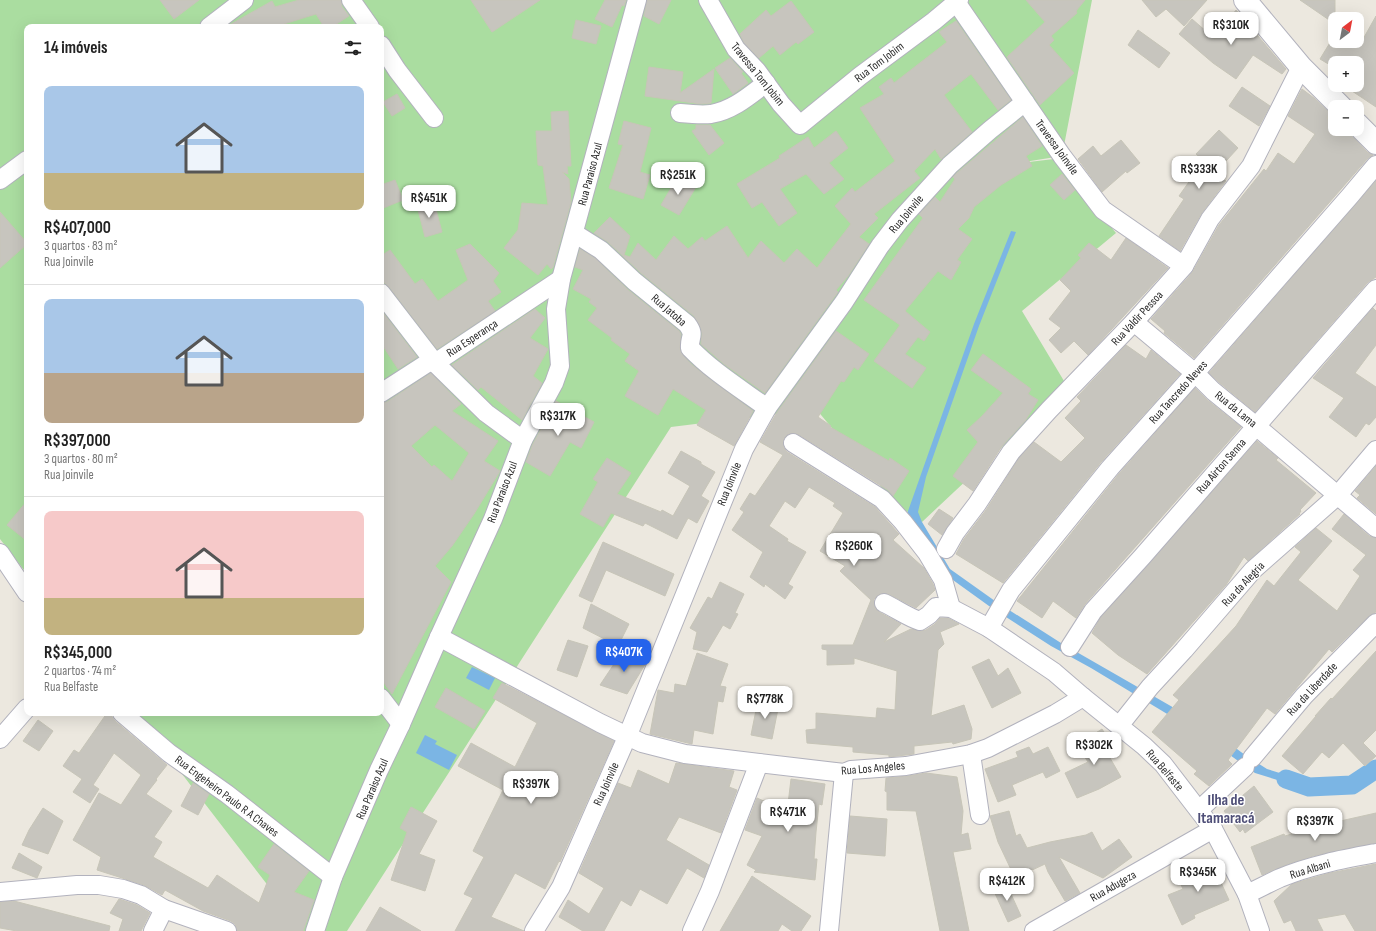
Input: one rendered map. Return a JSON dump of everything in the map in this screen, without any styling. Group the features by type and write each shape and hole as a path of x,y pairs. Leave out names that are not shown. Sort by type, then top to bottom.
{"street":[{"path":"216,24 244,0"},
{"path":"351,0 368,24"},
{"name":"Rua Paraiso Azul","path":"315,931 333,877 379,770 401,724 492,518 523,440 554,383 560,366 556,309 561,279 638,0"},
{"name":"Travessa Tom Jobim","path":"708,0 736,49 757,71 781,104 800,125"},
{"path":"1245,0 1301,67 1334,100"},
{"name":"Travessa Joinvile","path":"958,1 1062,156 1103,210 1184,266"},
{"name":"Rua Tom Jobim","path":"800,125 860,76 934,21 958,1"},
{"path":"384,50 397,70 434,118"},
{"name":"Rua Valdir Pessoa","path":"946,549 955,532 977,504 1011,452 1049,410 1134,322 1184,266 1210,219 1251,166 1301,67"},
{"path":"680,113 711,114 740,102 766,83"},
{"name":"Rua Joinvile","path":"534,931 561,887 627,737 744,449 767,408 844,302 880,246 900,220 950,165 1025,102"},
{"path":"1364,131 1376,143"},
{"path":"0,180 24,162"},
{"name":"Rua Tancredo Neves","path":"997,616 1011,590 1110,468 1195,373 1376,165"},
{"name":"Rua Jatoba","path":"574,233 601,250 634,281 687,324 692,333 690,348 718,372 767,408"},
{"name":"Rua Esperança","path":"384,391 429,362 435,363 561,279"},
{"name":"Rua Airton Senna","path":"1054,672 1093,611 1376,289"},
{"path":"384,297 435,363 486,413 523,440"},
{"name":"Rua da Lama","path":"1134,322 1195,373 1213,391 1376,528"},
{"path":"793,443 882,499 903,522 927,553 943,580 944,607 920,621 912,619 905,613 884,603"},
{"name":"Rua da Alegria","path":"1119,726 1143,696 1254,570 1337,496 1376,450"},
{"path":"0,553 24,589"},
{"name":"Rua Belfaste","path":"944,607 997,616 1054,672 1144,746 1163,764 1213,829 1247,894 1260,931"},
{"name":"Rua da Liberdade","path":"1199,810 1248,762 1304,696 1376,623"},
{"name":"Rua Los Angeles","path":"439,636 627,737 642,743 685,754 844,773 851,770 906,766 971,754 988,748 1055,714 1083,697"},
{"path":"384,702 401,724"},
{"path":"0,739 24,711"},
{"name":"Rua Engeheiro Paulo R A Chaves","path":"126,716 169,752 228,794 333,877"},
{"path":"971,754 980,815"},
{"path":"692,931 710,891 758,763"},
{"path":"829,931 844,773"},
{"name":"Rua Adugeza","path":"1034,931 1213,829"},
{"name":"Rua Albani","path":"1247,894 1281,877 1338,860 1376,853"},
{"path":"0,892 77,885 99,885 123,888 141,895 164,909 227,931"},
{"path":"153,931 164,909"}],"green space":[{"path":"0,0 1092,0 1062,156 1012,164 1054,159 1116,233 1022,311 1067,386 922,522 895,503 816,409 671,427 347,931 303,931 137,716 384,716 384,24 24,24 24,570 0,539"}],"water":[{"path":"1011,231 1016,232 979,326 926,477 918,512 922,522 950,569 995,601 1061,643 1209,728 1245,755 1267,769 1312,783 1310,790 1255,773 1202,735 1091,668 1051,646 989,606 946,575 907,514 974,324"},
{"path":"472,667 495,678 489,690 466,678"},
{"path":"425,735 437,741 435,744 457,755 449,770 416,753"}],"building":[{"path":"160,0 199,0 174,19"},
{"path":"299,0 341,0 342,7 349,16 337,24 322,24 316,14 284,24 231,24 272,1 275,7"},
{"path":"471,0 540,0 492,32"},
{"path":"605,0 626,0 624,6 622,5 612,27 595,19"},
{"path":"647,0 671,0 659,24 644,16"},
{"path":"1026,0 1085,0 1076,11 1077,13 1051,36 1054,40 1049,45 1074,73 1040,105 1007,57 1045,22"},
{"path":"1142,0 1207,0 1184,26 1166,9 1156,17"},
{"path":"1300,0 1335,0 1335,12 1328,12 1328,19"},
{"path":"791,1 814,32 798,44 796,42 780,55 773,46 759,58 744,43 740,34 766,10 771,16"},
{"path":"1236,10 1286,69 1282,74 1253,55 1236,79 1213,63 1179,34 1192,19 1215,39"},
{"path":"1376,16 1376,107 1354,92 1364,92 1364,56 1328,56 1328,64 1320,59 1328,46 1328,48 1364,48 1364,37"},
{"path":"576,20 601,26 596,44 572,38"},
{"path":"956,21 1011,100 998,110 971,74 944,95 972,132 941,159 935,149 914,171 920,178 874,214 878,218 859,237 869,244 848,276 836,290 838,292 765,393 724,364 701,344 701,329 694,316 641,273 608,242 594,233 610,217 630,236 624,255 630,257 638,243 656,260 674,236 688,249 702,237 705,241 727,226 748,258 761,241 784,263 797,249 817,268 851,224 835,206 852,188 855,192 895,161 860,108 884,94 879,87 891,78 894,83 947,42 939,32"},
{"path":"1138,30 1170,53 1159,68 1128,45"},
{"path":"730,58 743,72 741,73 748,83 733,94 715,68"},
{"path":"649,67 683,72 680,93 714,69 711,103 701,104 645,96"},
{"path":"1242,87 1270,106 1259,126 1229,106"},
{"path":"1302,89 1328,111 1328,136 1351,136 1367,152 1373,155 1368,158 1194,358 1164,333 1165,331 1151,319 1192,273 1219,225 1264,169 1266,171 1278,153 1294,164 1315,134 1288,116"},
{"path":"397,94 405,108 392,116 384,101"},
{"path":"568,111 571,166 567,166 568,174 562,172 569,179 571,202 553,267 551,269 547,264 538,275 504,248 518,230 522,203 548,205 543,166 538,165 536,131 552,131 551,112"},
{"path":"1023,117 1042,146 1026,156 1032,166 1001,185 974,207 969,218 958,229 972,239 957,260 961,262 951,280 938,271 905,311 930,332 924,341 918,337 905,354 926,368 912,388 874,361 900,325 864,300 923,218 919,214 935,197 940,202 955,179 953,177"},
{"path":"624,121 651,128 640,172 650,175 643,199 609,188 623,145 618,144"},
{"path":"696,125 710,125 724,143 709,155 692,131 696,129"},
{"path":"1219,130 1238,148 1215,173 1226,181 1201,214 1180,251 1159,236 1184,199 1179,196 1191,179 1189,178 1202,159 1196,154"},
{"path":"836,131 848,148 829,163 844,179 824,194 806,174 780,189 797,213 779,226 762,202 752,208 737,184 780,158 779,156 808,137 814,148"},
{"path":"1121,140 1140,163 1127,173 1126,171 1102,192 1078,159 1093,146 1101,156"},
{"path":"1062,174 1075,190 1064,200 1050,185"},
{"path":"678,176 696,187 679,215 661,205"},
{"path":"395,180 403,200 384,208 384,184"},
{"path":"1376,181 1376,277 1368,282 1255,412 1209,373"},
{"path":"434,202 442,232 425,237 417,206"},
{"path":"0,212 24,240 24,247 0,268"},
{"path":"1126,238 1168,268 1088,355 1074,341 1061,353 1049,340 1061,328 1049,319 1071,291 1060,280 1081,258 1078,255 1089,243 1111,260"},
{"path":"470,244 499,273 493,281 501,292 488,301 495,311 437,349 389,287 384,283 384,254 390,250 415,284 422,279 438,301 468,280 456,250"},
{"path":"580,249 595,258 627,289 679,331 681,334 680,349 691,364 753,411 734,446 697,425 706,410 673,389 658,415 625,396 639,371 625,361 630,354 588,320 597,308 589,302 591,299 573,289 583,270 575,267"},
{"path":"1373,308 1376,311 1376,345 1355,373 1376,387 1376,417 1369,425 1366,423 1356,437 1329,417 1344,398 1313,378"},
{"path":"535,309 545,318 530,338 548,349 533,376 542,383 522,420 481,387 478,390 452,365"},
{"path":"384,314 417,357 398,369 384,348"},
{"path":"836,331 869,354 858,370 854,367 844,382 841,381 818,417 831,426 830,427 889,461 890,458 909,471 893,496 888,490 798,434 788,434 784,438 784,448 787,452 875,507 899,534 893,540 924,568 933,584 935,590 916,608 889,594 884,593 878,595 874,599 874,604 879,612 901,624 884,642 911,629 921,631 926,630 935,624 940,618 948,618 959,624 940,632 944,644 938,650 931,716 964,705 972,729 971,739 953,744 952,742 914,746 914,754 889,757 889,755 853,752 853,747 807,743 806,730 816,729 816,713 876,718 877,708 895,710 897,671 854,658 854,664 827,665 827,650 822,649 822,645 853,645 871,600 840,571 845,566 820,551 843,513 833,506 835,503 809,487 795,508 785,501 769,526 788,539 787,541 806,552 788,584 793,587 785,599 765,584 764,587 750,577 763,552 732,530 744,512 740,509 750,493 755,496 783,455 760,442 776,414"},
{"path":"1126,345 1146,359 1151,350 1180,374 1102,461 1003,583 956,554 964,539 986,510 1019,458 1034,442 1061,462 1085,438 1065,418 1081,401 1077,397"},
{"path":"983,354 1031,389 1028,394 1038,400 1025,421 1002,446 973,491 953,476 978,442 967,430 1003,393 971,370"},
{"path":"431,373 461,404 452,411 498,441 484,461 500,471 474,514 452,546 435,566 451,582 392,694 384,683 384,402","holes":["435,425 469,453 452,481 434,465 432,467 411,446"]},
{"path":"1195,388 1206,399 1241,427 1085,604 1076,618 1053,601 1042,618 1017,601 1118,475"},
{"path":"556,401 594,422 581,448 570,442 550,476 526,462 533,444"},
{"path":"1257,441 1278,458 1276,460 1316,493 1300,510 1300,514 1248,561 1244,557 1226,585 1147,674 1118,655 1092,633 1101,617"},
{"path":"681,451 715,472 701,496 709,501 697,523 688,518 677,539 645,523 643,526 611,513 603,527 580,514 598,482 593,479 607,458 631,473 617,494 661,512 662,510 673,516 690,486 668,473"},
{"path":"1376,466 1376,514 1357,498 1360,495 1355,491"},
{"path":"24,505 24,539 7,525"},
{"path":"939,509 953,518 942,535 928,524"},
{"path":"1344,514 1369,536 1376,538 1375,613 1369,616 1332,652 1329,649 1275,714 1267,708 1228,760 1232,764 1209,786 1194,774 1197,771 1152,732 1179,700 1173,695 1236,626 1267,580 1274,586 1301,552 1295,547 1316,528 1332,541 1298,580 1337,611 1360,576 1353,570 1366,555 1332,529"},
{"path":"603,542 674,574 665,596 606,570 592,602 579,596"},
{"path":"720,582 744,594 735,613 738,614 730,629 723,625 707,652 693,649 697,632 690,628 708,597 712,599"},
{"path":"591,604 629,624 618,646 583,628"},
{"path":"568,640 588,646 577,677 557,670"},
{"path":"624,649 646,663 627,694 600,685"},
{"path":"1376,651 1376,730 1363,743 1376,756 1365,766 1343,743 1329,758 1322,752 1303,774 1282,756 1331,698 1332,699"},
{"path":"697,653 728,664 720,686 726,687 723,702 718,701 713,734 694,730 692,744 650,734 658,690 674,693 675,684 686,686"},
{"path":"989,659 998,676 1008,668 1021,693 992,708 972,667"},
{"path":"502,683 614,741 560,862 559,861 545,889 515,873 491,917 524,931 455,931 473,898 464,894 484,857 473,851 503,790 458,766 471,743 515,767 537,723 493,698"},
{"path":"446,688 485,711 474,729 435,707"},
{"path":"758,700 779,704 772,739 751,735"},
{"path":"105,716 112,716 115,721 167,765 146,794 172,811 154,837 162,842 153,857 208,888 217,875 259,903 270,875 258,867 274,844 309,871 294,892 314,900 303,931 237,931 235,924 231,921 203,911 165,890 162,895 144,885 97,870 101,857 73,840 99,793 121,805 141,775 114,753 93,785 99,789 90,803 73,792 82,779 63,766 74,750 79,753"},
{"path":"38,720 53,731 39,751 23,741"},
{"path":"1102,729 1113,746 1106,751 1121,777 1099,789 1077,798 1065,773 1088,762 1077,745"},
{"path":"1029,747 1033,754 1048,747 1060,771 1046,778 1043,772 1012,785 1016,795 998,802 985,769 1018,757 1016,752"},
{"path":"676,763 734,771 729,787 737,790 721,833 679,817 666,840 709,865 704,878 687,868 667,904 640,889 631,906 621,900 604,931 583,931 559,917 568,900 589,914 604,888 579,873 618,783 631,788 638,770 669,784"},
{"path":"926,773 957,777 963,811 961,835 968,833 971,849 953,852 969,931 940,931 916,811 887,810 887,792 885,791 886,778"},
{"path":"791,779 825,784 822,805 819,804 816,832 814,859 817,859 815,880 754,872 756,870 747,865 762,836 745,830 757,798 784,810 785,804 788,804"},
{"path":"193,783 209,794 198,815 181,806"},
{"path":"1254,786 1273,812 1245,833 1243,829 1240,832 1224,811"},
{"path":"411,807 437,821 419,854 435,860 425,891 391,880 407,832 400,828"},
{"path":"43,808 63,821 48,854 22,845 29,830"},
{"path":"1009,811 1016,836 1020,834 1027,848 1086,835 1092,832 1102,851 1119,839 1132,857 1103,878 1059,857 1080,893 1065,901 1045,864 1015,878 998,842 990,816"},
{"path":"1376,813 1376,843 1313,856 1288,864 1262,875 1251,847 1284,834 1285,836 1318,826"},
{"path":"850,816 887,819 885,856 847,853"},
{"path":"19,853 42,867 37,878 12,868"},
{"path":"1212,863 1229,900 1194,915 1195,918 1182,925 1168,895 1183,889 1178,878"},
{"path":"1376,864 1376,931 1355,931 1345,914 1317,919 1323,931 1296,931 1291,920 1284,923 1274,901 1292,884 1330,873"},
{"path":"752,876 811,916 801,931 792,931 782,924 778,931 720,931"},
{"path":"1006,883 1021,916 1008,922 993,889"},
{"path":"119,899 137,905 150,913 141,931 119,931 123,919 110,913"},
{"path":"14,901 110,926 109,931 17,931 0,928 0,902"},
{"path":"380,907 421,931 366,931"}],"waterway":[{"path":"1286,779 1309,787 1352,785 1376,769"}],"district":[{"name":"Ilha de Itamaracá","path":"1226,808"}]}
